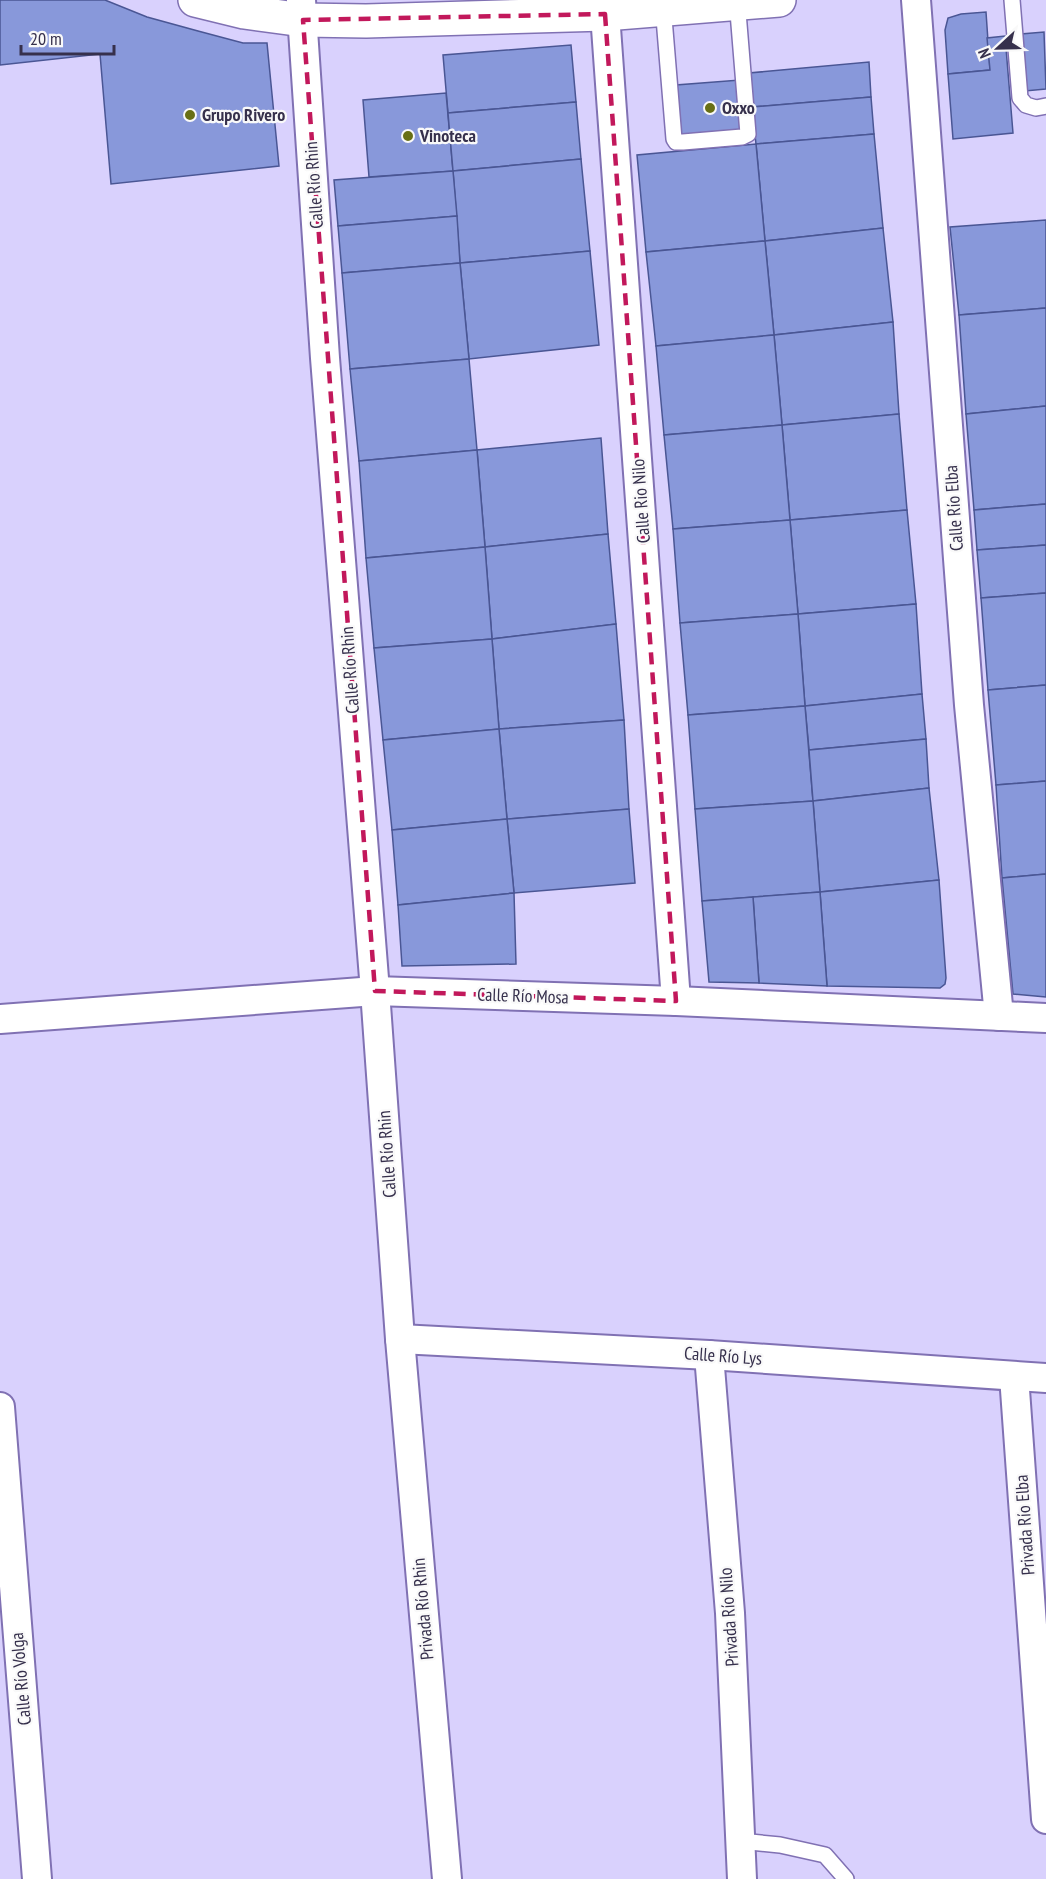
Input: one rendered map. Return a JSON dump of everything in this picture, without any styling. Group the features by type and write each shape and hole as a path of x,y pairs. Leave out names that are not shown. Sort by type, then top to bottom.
{"main road":[{"path":"195,0 244,12 302,10 366,21 605,7 779,0"}],"street":[{"name":"Calle Río Elba","path":"916,0 969,705 999,1016"},
{"name":"Calle Rio Nilo","path":"605,7 676,1001"},
{"name":"Calle Río Rhin","path":"302,10 325,358 400,1339"},
{"name":"Calle Río Mosa","path":"0,1019 375,992 676,1001 1046,1018"},
{"name":"Calle Río Lys","path":"400,1339 709,1355 1046,1378"},
{"name":"Privada Río Rhin","path":"400,1339 447,1879"},
{"name":"Privada Río Nilo","path":"709,1355 730,1613 742,1879"},
{"name":"Privada Río Elba","path":"1014,1376 1046,1819"},
{"name":"Calle Río Volga","path":"0,1407 37,1879"}],"lane":[{"path":"1012,0 1020,98 1026,105 1036,108 1046,106"},
{"path":"663,5 674,139 676,142 683,142 742,137 748,134 737,2"},
{"path":"740,1840 780,1845 825,1855 846,1879"}],"highlighted area":[{"path":"605,14 676,1001 375,991 303,20"}],"building":[{"name":"Grupo Rivero","path":"0,0 105,0 147,17 243,43 267,43 279,166 111,184 100,54 0,65"},
{"path":"986,12 990,70 948,74 945,30 948,18 961,14"},
{"path":"1044,32 1046,89 1025,91 1021,34"},
{"path":"1005,36 1013,133 953,139 948,74 990,70 987,38"},
{"path":"571,45 576,102 448,113 443,55"},
{"path":"869,62 871,97 752,107 749,73"},
{"name":"Oxxo","path":"740,80 745,131 680,137 676,85"},
{"name":"Vinoteca","path":"446,93 453,171 369,177 363,100"},
{"path":"871,97 874,134 756,144 752,107"},
{"path":"576,102 581,159 453,171 448,113"},
{"path":"874,134 883,228 765,241 756,144"},
{"path":"756,144 765,241 646,252 637,155"},
{"path":"581,159 590,251 460,263 453,171"},
{"path":"453,171 457,216 338,226 334,180"},
{"path":"457,216 460,263 342,273 338,226"},
{"path":"1046,220 1046,308 959,315 950,227"},
{"path":"883,228 893,322 774,335 765,241"},
{"path":"765,241 774,335 656,346 646,252"},
{"path":"590,251 599,345 469,359 460,263"},
{"path":"460,263 469,359 350,369 342,273"},
{"path":"1046,308 1046,406 966,414 959,315"},
{"path":"893,322 899,414 782,425 774,335"},
{"path":"774,335 782,425 664,435 656,346"},
{"path":"469,359 477,450 359,461 350,369"},
{"path":"1046,406 1046,504 974,510 966,414"},
{"path":"899,414 907,510 790,520 782,425"},
{"path":"782,425 790,520 673,529 664,435"},
{"path":"601,438 608,534 485,547 477,450"},
{"path":"477,450 485,547 366,558 359,461"},
{"path":"1046,504 1046,545 977,550 974,510"},
{"path":"907,510 916,604 798,614 790,520"},
{"path":"790,520 798,614 680,623 673,529"},
{"path":"608,534 616,624 492,639 485,547"},
{"path":"1046,545 1046,593 981,598 977,550"},
{"path":"485,547 492,639 374,648 366,558"},
{"path":"1046,593 1046,685 988,690 981,598"},
{"path":"916,604 922,694 805,706 798,614"},
{"path":"798,614 805,706 688,715 680,623"},
{"path":"616,624 624,720 499,729 492,639"},
{"path":"492,639 499,729 383,740 374,648"},
{"path":"1046,685 1046,781 996,785 988,690"},
{"path":"922,694 926,739 809,750 805,706"},
{"path":"805,706 813,801 695,809 688,715"},
{"path":"624,720 629,809 507,819 499,729"},
{"path":"499,729 507,819 392,830 383,740"},
{"path":"926,739 929,788 813,801 809,750"},
{"path":"1046,781 1046,874 1002,878 996,785"},
{"path":"929,788 939,880 820,892 813,801"},
{"path":"813,801 820,892 702,901 695,809"},
{"path":"629,809 635,883 514,893 507,819"},
{"path":"507,819 514,893 398,905 392,830"},
{"path":"1046,874 1046,997 1013,994 1002,878"},
{"path":"939,880 945,984 940,988 827,986 820,892"},
{"path":"820,892 827,986 759,983 753,897"},
{"path":"514,893 516,964 402,966 398,905"},
{"path":"753,897 759,983 709,982 702,901"}],"place":[{"name":"Oxxo","path":"710,108"},
{"name":"Grupo Rivero","path":"190,115"},
{"name":"Vinoteca","path":"408,136"}]}
